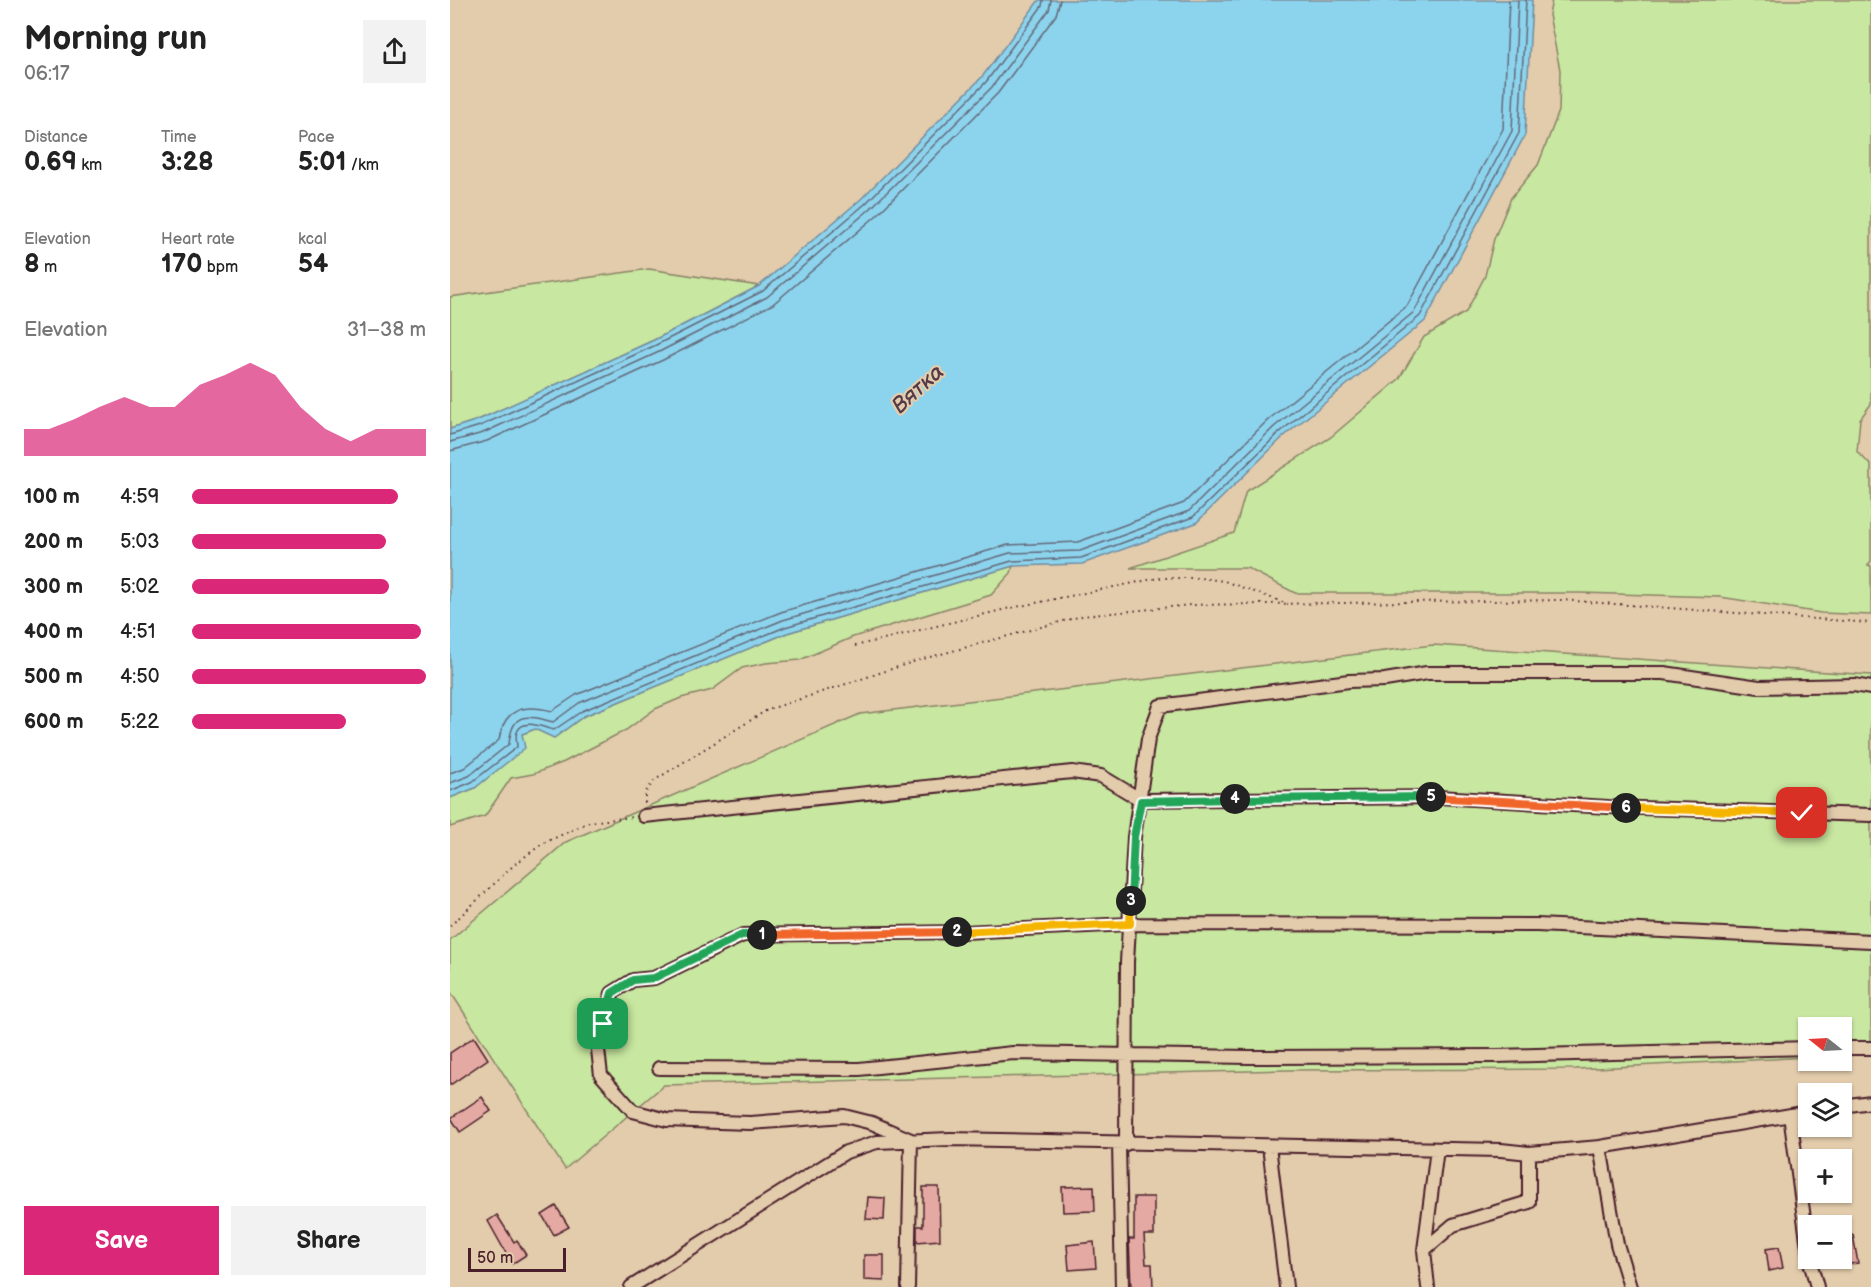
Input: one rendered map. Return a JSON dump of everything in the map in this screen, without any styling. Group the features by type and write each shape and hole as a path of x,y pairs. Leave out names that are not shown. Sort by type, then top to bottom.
{"street":[{"path":"1122,1287 1122,1144 1134,837 1141,801 1148,739 1160,706 1427,673 1664,673 1759,687 1854,685 1871,688"},
{"path":"644,816 1072,772 1101,776 1141,801 1438,797 1608,807 1871,815"},
{"path":"911,1140 872,1123 844,1116 719,1122 667,1120 633,1111 601,1075 598,1050 612,993 633,980 654,978 742,935 964,932 1130,924 1537,925 1871,941"},
{"path":"659,1068 859,1068 1013,1053 1127,1056 1497,1056 1798,1048"},
{"path":"1852,1048 1871,1048"},
{"path":"1852,1105 1871,1102"},
{"path":"630,1287 846,1152 877,1142 911,1140 1501,1150 1529,1154 1600,1147 1798,1114"},
{"path":"1790,1115 1803,1215"},
{"path":"908,1287 911,1140"},
{"path":"1269,1146 1286,1287"},
{"path":"1600,1147 1617,1244 1630,1287"},
{"path":"1428,1287 1424,1250 1437,1149"},
{"path":"1424,1250 1453,1225 1529,1202 1529,1154"},
{"path":"1812,1269 1817,1287"}],"path":[{"path":"855,646 1062,597 1158,578 1200,578 1224,581 1290,605"},
{"path":"450,926 515,864 542,844 590,822 644,816 645,793 655,780 767,710 919,660 1082,616 1190,605 1561,600 1871,623"}],"green space":[{"path":"1552,0 1871,0 1871,404 1860,419 1857,452 1871,465 1871,561 1868,565 1871,566 1871,615 1821,613 1720,597 1580,593 1295,593 1247,568 1130,568 1234,533 1246,491 1331,437 1399,379 1424,337 1466,312 1485,276 1494,239 1511,198 1538,165 1559,111 1560,70 1549,15"},
{"path":"649,269 759,286 654,340 478,420 450,429 450,297"},
{"path":"1013,566 1011,573 991,595 853,637 800,660 742,668 712,690 681,698 655,709 626,730 564,762 533,774 511,778 485,816 450,827 450,798 475,788 522,734 535,729 554,738 584,716 787,633"},
{"path":"1433,645 1871,675 1871,1053 1852,1054 1852,1017 1798,1017 1798,1058 1576,1069 1286,1070 664,1085 565,1169 450,991 450,940 566,842 860,714"}],"water":[{"name":"Вятка","path":"1039,0 1532,0 1525,135 1425,321 1283,437 1196,523 1082,564 1013,566 787,633 584,716 554,738 535,729 522,734 525,748 475,788 450,798 450,429 478,420 654,340 759,286 861,199 982,77"}],"building":[{"path":"474,1037 488,1059 450,1085 450,1053"},
{"path":"482,1097 491,1111 460,1132 451,1118"},
{"path":"1094,1186 1095,1211 1063,1212 1062,1187"},
{"path":"923,1187 939,1187 940,1240 917,1242 917,1226 923,1226"},
{"path":"868,1197 885,1198 884,1220 866,1219"},
{"path":"1134,1197 1154,1197 1154,1235 1144,1235 1146,1264 1152,1264 1153,1287 1131,1287 1129,1239 1134,1239"},
{"path":"556,1206 569,1227 554,1235 542,1215"},
{"path":"497,1215 514,1242 517,1240 526,1255 512,1264 488,1221"},
{"path":"1852,1235 1858,1263 1852,1264"},
{"path":"1094,1242 1096,1268 1069,1270 1067,1245"},
{"path":"1779,1247 1783,1268 1769,1271 1766,1249"},
{"path":"864,1255 884,1255 884,1281 864,1280"}],"route":[{"path":"603,1024 612,993 633,980 654,978 742,935 964,932 1130,924 1134,837 1141,801 1438,797 1608,807 1802,813"}]}
